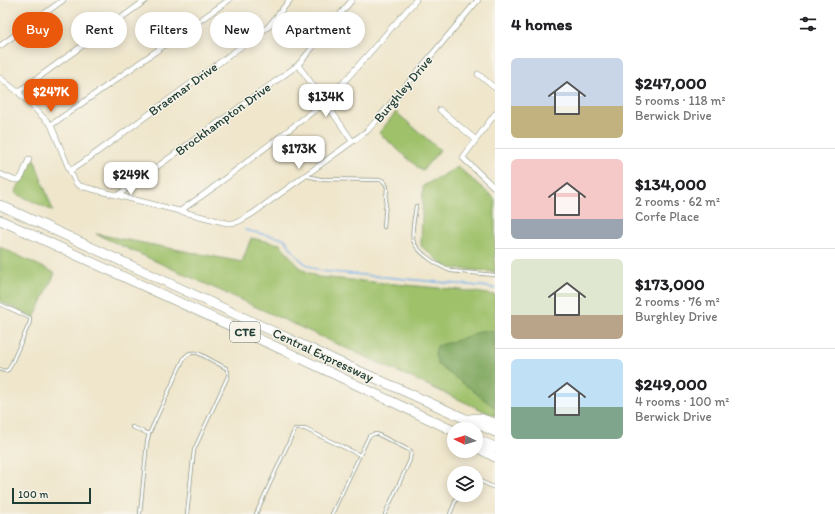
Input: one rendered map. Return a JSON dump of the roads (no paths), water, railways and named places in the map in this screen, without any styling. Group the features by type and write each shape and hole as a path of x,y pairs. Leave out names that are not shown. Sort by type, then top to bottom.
{"highway":[{"name":"Central Expressway","path":"0,205 337,361 495,432"},
{"name":"Central Expressway","path":"0,220 283,350 447,429"},
{"path":"466,419 479,418 495,423"},
{"path":"483,442 495,447"},
{"path":"483,451 495,457"}],"street":[{"path":"0,46 63,0"},
{"path":"18,92 146,0"},
{"path":"51,125 229,0"},
{"name":"Braemar Drive","path":"70,171 268,27 290,0"},
{"name":"Brockhampton Drive","path":"118,195 298,65 352,0"},
{"path":"0,78 18,92 51,125 74,180 80,186 180,211 326,103 416,0"},
{"name":"Burghley Drive","path":"180,211 227,222 240,222 338,153 367,131 478,0"},
{"path":"298,65 352,141"},
{"path":"478,74 495,88"},
{"path":"440,110 475,139"},
{"path":"495,114 475,139 463,158 495,188"},
{"path":"0,174 14,180 19,180 29,159"}],"lane":[{"path":"306,175 320,179 382,180 387,187 384,226"},
{"path":"416,206 413,237 415,244 419,249 434,262 448,270 495,275"},
{"path":"0,304 30,318 30,322 8,370 4,371 0,369"},
{"path":"140,514 149,434 184,358 192,352 198,353 226,368 228,376 194,450 187,514"},
{"path":"132,427 149,434"},
{"path":"256,514 295,429 305,428 360,455"},
{"path":"333,514 369,436 374,434 377,434 411,451 410,460 385,514"},
{"path":"483,482 495,488"},
{"path":"450,514 455,502"}],"waterway":[{"path":"245,230 285,239 300,259 308,265 321,271 489,287 495,289"}]}
